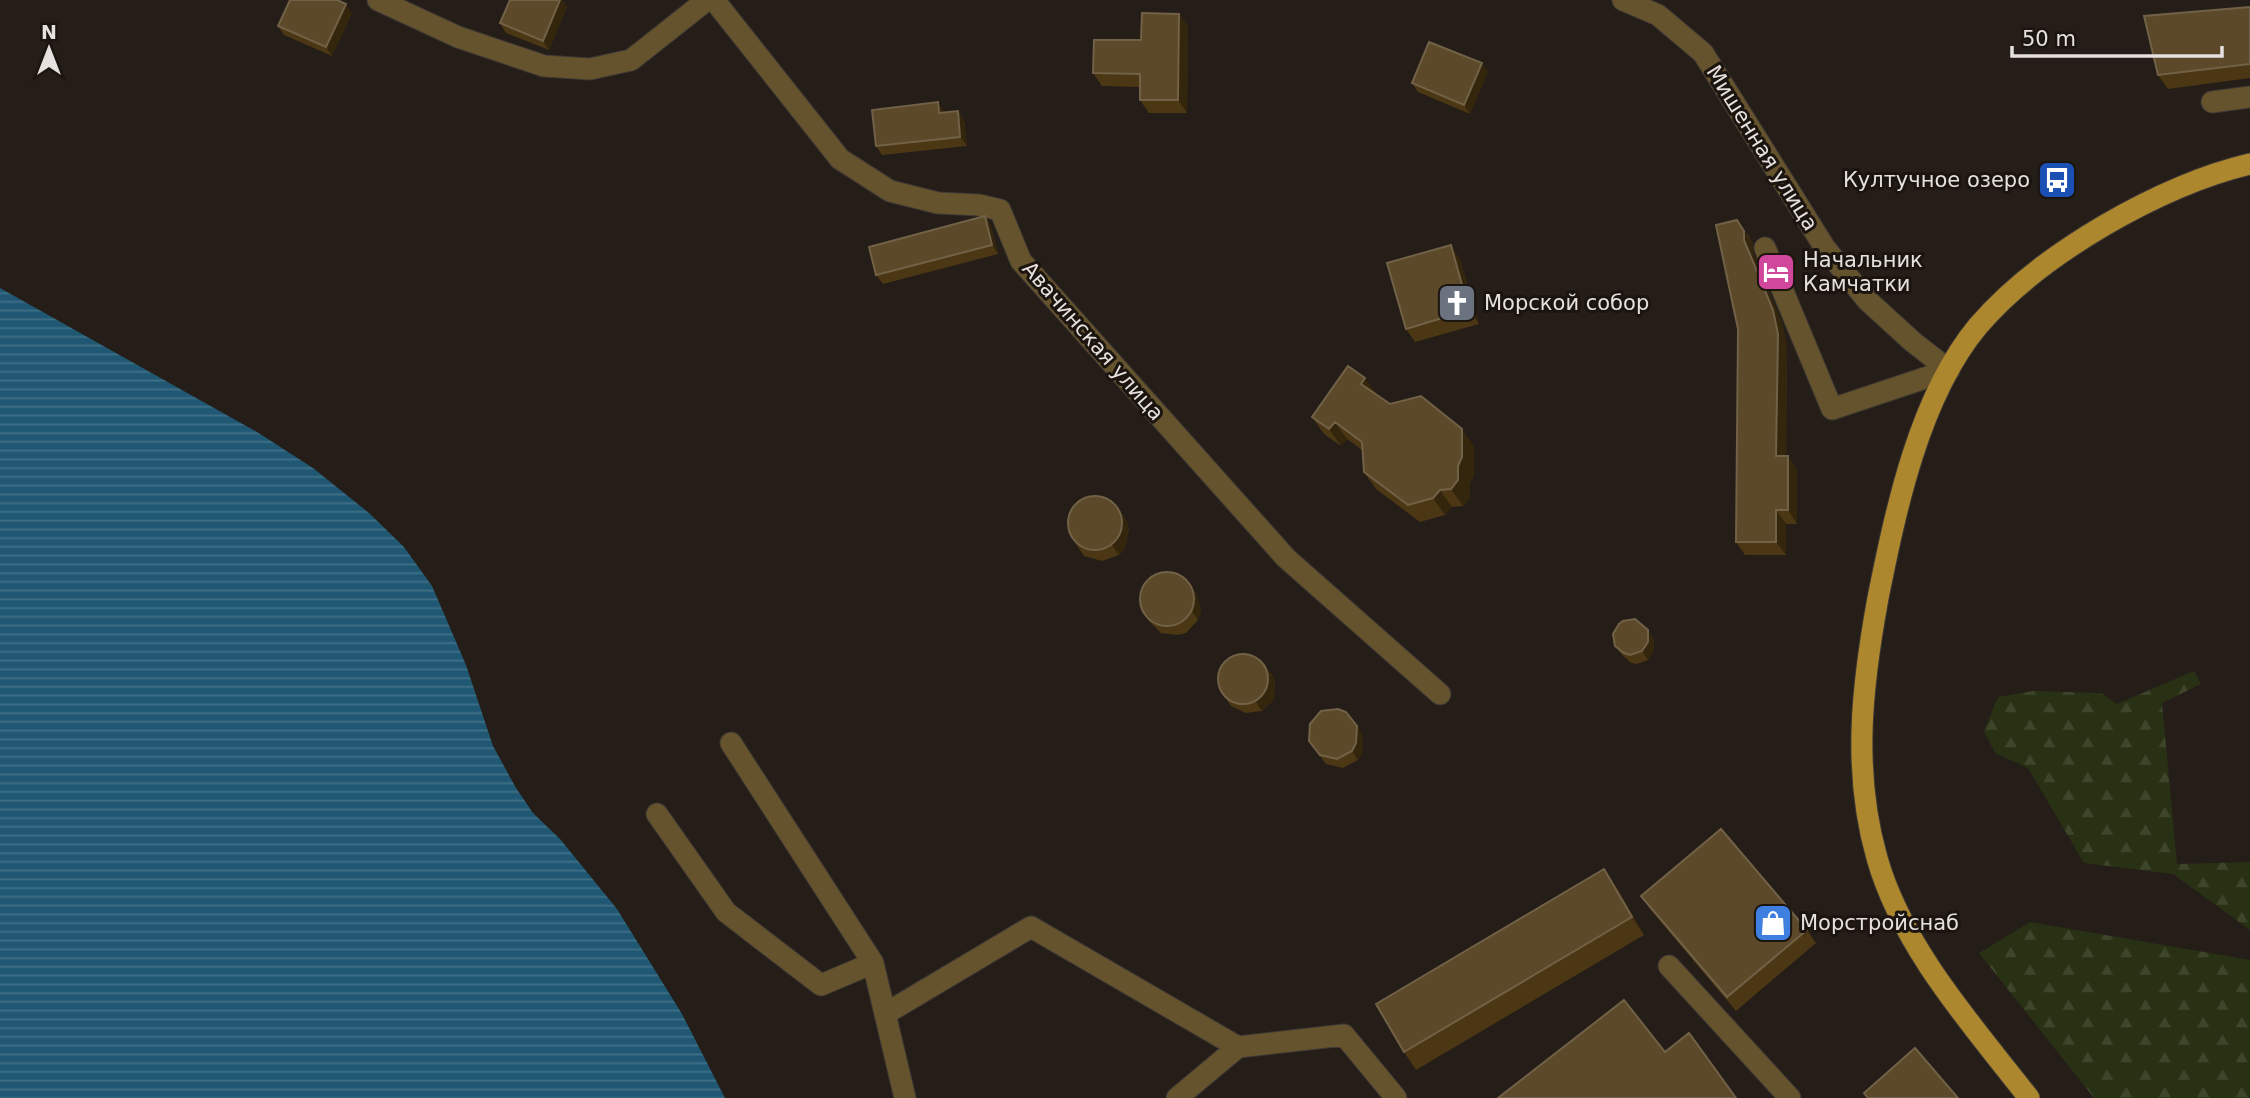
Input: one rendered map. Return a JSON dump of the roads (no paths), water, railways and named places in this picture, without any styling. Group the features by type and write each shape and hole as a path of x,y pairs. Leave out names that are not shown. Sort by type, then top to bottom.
{"main road":[{"path":"2029,1098 1943,985 1896,906 1874,848 1862,781 1860,736 1865,680 1885,566 1908,470 1949,370 1977,327 2007,296 2067,249 2123,215 2203,178 2250,164"}],"street":[{"path":"377,0 458,37 544,66 590,69 631,60 707,0"},
{"name":"Авачинская улица","path":"713,0 840,159 890,191 938,203 979,205 1000,210 1021,261 1286,558 1440,694"},
{"name":"Мишенная улица","path":"1623,0 1658,15 1703,53 1825,248 1867,300 1949,370"},
{"path":"2212,102 2250,97"},
{"path":"1765,248 1832,409 1949,370"},
{"path":"732,743 873,963 905,1098"},
{"path":"657,814 726,912 821,985 873,963"},
{"path":"885,1013 1031,927 1238,1047"},
{"path":"1669,966 1790,1098"},
{"path":"1177,1098 1238,1047 1344,1035 1396,1098"}],"water":[{"path":"0,288 257,432 313,468 369,513 404,547 432,586 466,665 493,746 516,788 533,813 560,839 617,909 682,1014 725,1098 0,1098"}],"place":[{"name":"Култучное озеро","path":"2057,180"},
{"name":"Начальник Камчатки","path":"1776,272"},
{"name":"Морской собор","path":"1457,303"},
{"name":"Морстройснаб","path":"1773,923"}]}
